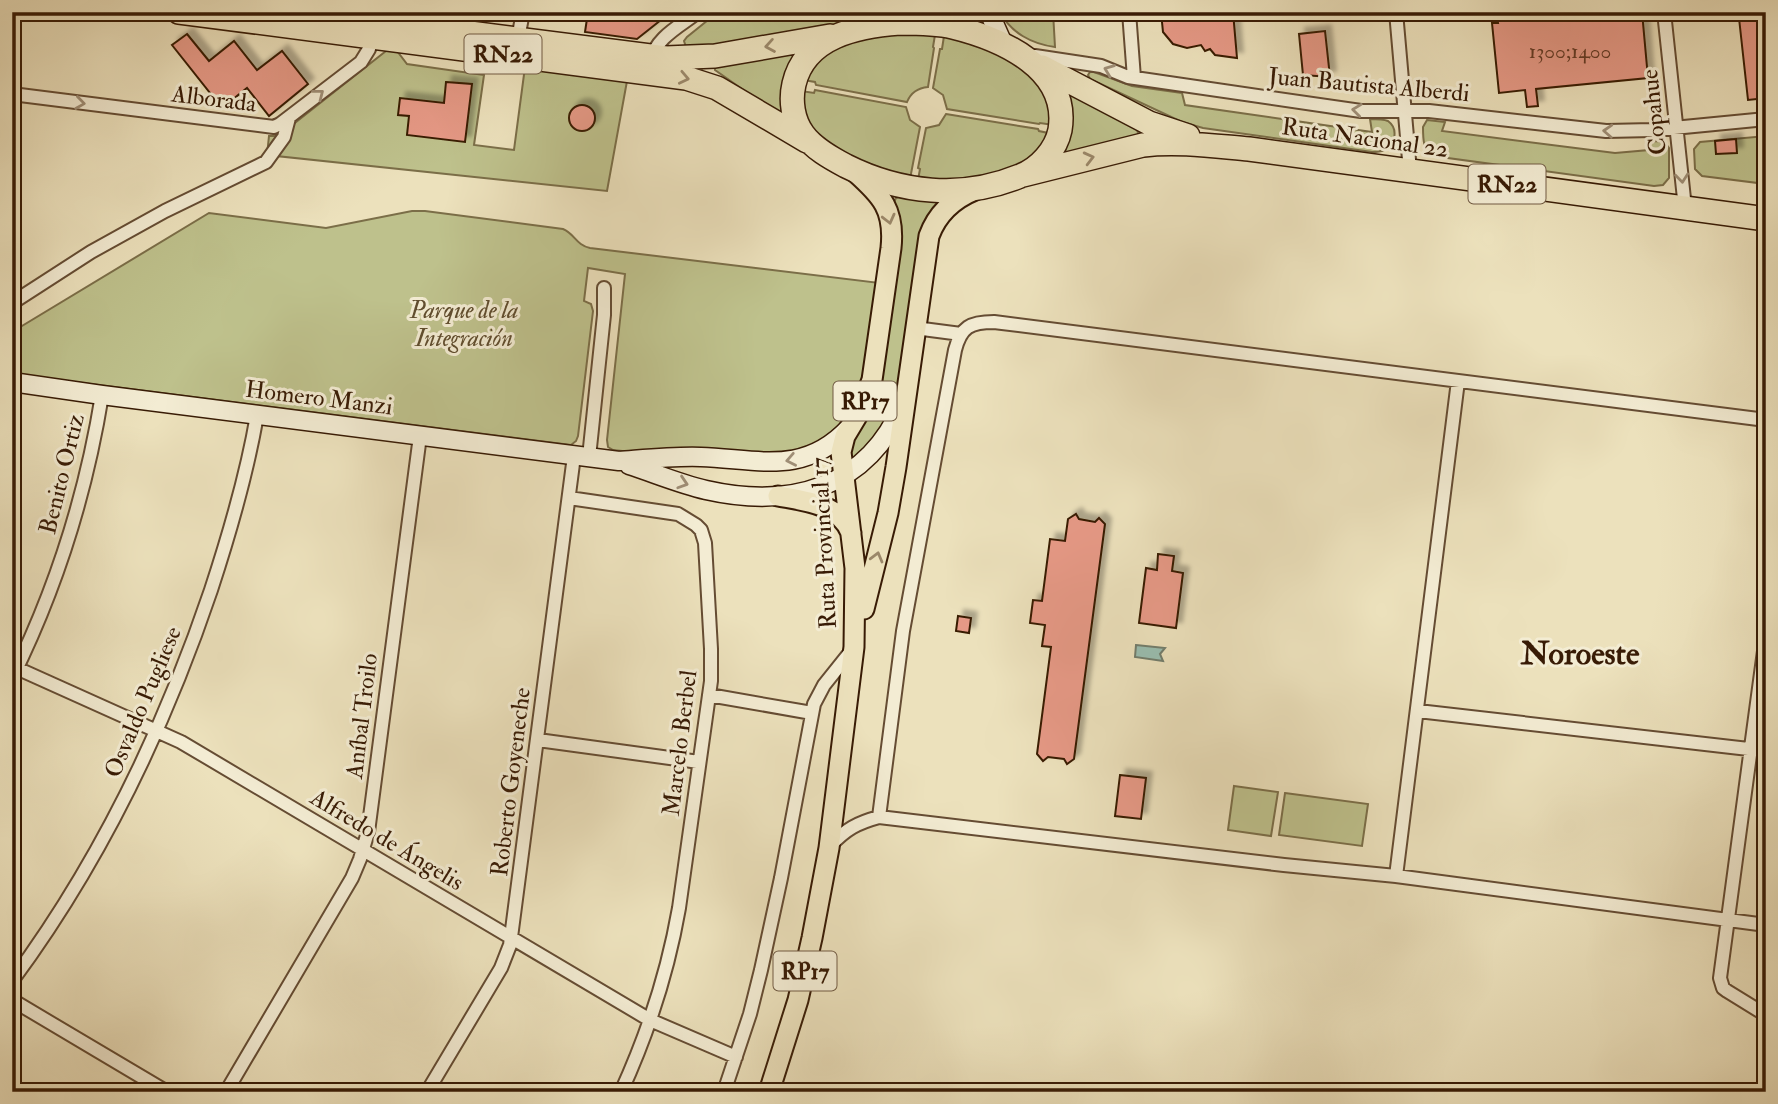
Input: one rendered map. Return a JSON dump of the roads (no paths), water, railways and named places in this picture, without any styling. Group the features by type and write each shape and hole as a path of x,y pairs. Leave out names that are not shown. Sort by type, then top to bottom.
{"highway":[{"name":"RN22","path":"179,12 373,23 518,39 650,64 717,88 849,167 911,189 939,191 983,187 1023,175 1039,164 1052,150 1061,123 1056,91 1051,81 1018,54 971,32 936,24 883,24 844,33 650,64 373,23 306,12"},
{"name":"RN22","path":"811,144 797,125 794,114 792,91 795,78 813,50 822,42 844,33"},
{"name":"Ruta Nacional 22","path":"1018,54 1149,123 1177,133 1249,149"},
{"name":"Ruta Nacional 22","path":"1023,175 1128,148 1151,144 1189,144 1249,149 1766,219"}],"main road":[{"path":"844,33 888,12"},
{"path":"989,12 1018,54"},
{"name":"Ruta Provincial 17","path":"769,1092 806,969 829,848 854,647 856,585 841,452 849,428 860,411 872,380 891,248 892,230 888,210 877,192 849,167"},
{"name":"Ruta Provincial 17","path":"854,647 891,497 925,252 932,228 941,213 955,200 983,187"},
{"name":"Homero Manzi","path":"12,382 619,461 690,457 765,463 788,461 823,449 849,428"},
{"name":"Homero Manzi","path":"619,461 708,490 746,496 778,496 809,491 844,476 863,461 884,438 900,412 907,390"},
{"path":"778,496 815,503 829,509 846,523 852,536"}],"street":[{"path":"518,39 523,12"},
{"path":"650,64 653,51 659,42 698,12"},
{"path":"1129,12 1134,78"},
{"path":"1396,12 1410,171"},
{"name":"Copahue","path":"1664,12 1685,208"},
{"name":"Alborada","path":"12,94 277,126 360,62 369,49 373,23"},
{"name":"Juan Bautista Alberdi","path":"1018,54 1094,65 1134,78 1361,111 1441,113 1606,131 1639,131 1766,119"},
{"path":"12,303 91,252 165,211 266,162 285,137 289,118"},
{"name":"Roberto Goyeneche","path":"427,1092 501,968 512,938 569,498 582,457 604,315 604,288"},
{"path":"879,817 903,631 954,350 966,327 993,322 1766,420"},
{"path":"915,328 961,334"},
{"path":"1396,876 1458,381"},
{"name":"Benito Ortiz","path":"14,671 45,604 70,533 89,461 102,395"},
{"name":"Osvaldo Pugliese","path":"12,981 94,855 157,731 179,679 216,574 248,464 257,415"},
{"name":"Aníbal Troilo","path":"226,1092 352,878 363,850 369,822 420,436"},
{"name":"Marcelo Berbel","path":"569,498 670,512 685,517 701,530 705,543 710,619 709,695 676,925 650,1020 621,1092"},
{"path":"1766,636 1720,971 1723,988 1766,1015"},
{"path":"724,1092 750,1014 766,948 812,713 824,685 854,647"},
{"name":"Alfredo de Ángelis","path":"14,671 157,731 192,749 650,1020 736,1057"},
{"path":"709,695 812,713"},
{"path":"1418,711 1766,751"},
{"path":"537,740 699,762"},
{"path":"829,848 842,833 859,823 879,817 1396,876 1766,925"},
{"path":"12,1000 167,1092"}],"district":[{"name":"Noroeste","path":"1580,654"}],"park label":[{"name":"Parque de la Integración","path":"464,324"}]}
